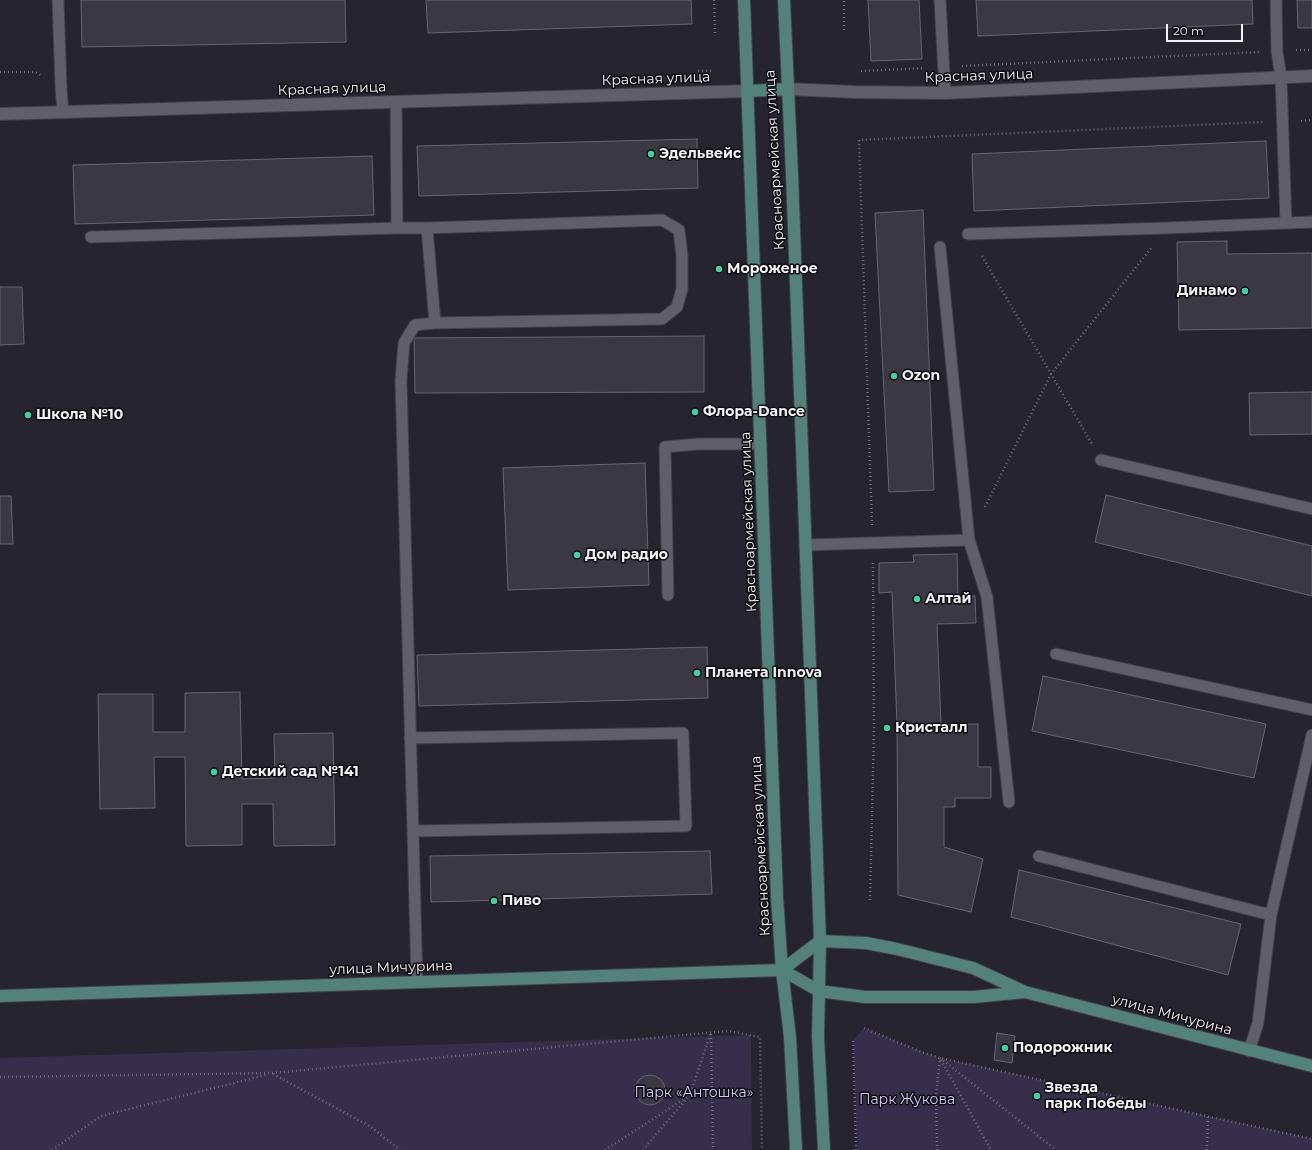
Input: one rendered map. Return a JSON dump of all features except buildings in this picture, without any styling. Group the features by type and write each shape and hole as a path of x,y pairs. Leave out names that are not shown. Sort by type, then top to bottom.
{"main road":[{"name":"Красноармейская улица","path":"744,0 776,868 782,970 790,1037 796,1150"},
{"name":"Красноармейская улица","path":"784,0 820,941 818,1037 824,1150"},
{"name":"Красная улица","path":"748,91 788,89"},
{"path":"782,970 820,941"},
{"name":"улица Мичурина","path":"820,941 866,943 966,966 1024,992 1312,1066"},
{"name":"улица Мичурина","path":"0,996 782,970 819,991 865,997 974,997 1024,992"}],"street":[{"name":"Красная улица","path":"788,89 855,92 945,93 1312,76"},
{"name":"Красная улица","path":"0,114 748,91"}],"lane":[{"path":"58,0 61,88 64,112"},
{"path":"940,0 945,93"},
{"path":"1276,0 1277,52 1281,78 1283,122 1286,223"},
{"path":"396,102 397,228"},
{"path":"91,237 662,220 678,230 682,256 682,289 677,307 662,319 435,323 415,325 404,343 402,380 417,982"},
{"path":"968,234 1312,222"},
{"path":"427,228 435,323"},
{"path":"940,247 969,540 987,598 1008,802"},
{"path":"668,595 665,447 698,444 761,444"},
{"path":"1101,460 1312,509"},
{"path":"805,545 969,540"},
{"path":"1056,654 1312,710"},
{"path":"410,738 682,733 686,826 414,832"},
{"path":"1249,1051 1258,1023 1271,915 1312,735"},
{"path":"1039,856 1271,915"}],"path":[{"path":"714,0 715,33"},
{"path":"844,0 844,30"},
{"path":"854,71 1312,50"},
{"path":"870,900 874,728 873,544 860,140 1312,120"},
{"path":"969,540 1051,374 1167,228"},
{"path":"982,256 1101,460"},
{"path":"864,1028 940,1058 1312,1139"},
{"path":"0,1077 272,1073 728,1031 760,1037 762,1150"},
{"path":"643,1150 690,1095 711,1032"},
{"path":"711,1032 713,1150"},
{"path":"853,1041 856,1150"},
{"path":"937,1150 936,1095 940,1058"},
{"path":"940,1058 991,1150"},
{"path":"940,1058 1056,1150"},
{"path":"52,1150 101,1116 272,1073 371,1127 400,1150"},
{"path":"605,1150 690,1095"},
{"path":"1207,1150 1208,1117"}],"green space":[{"name":"Парк Жукова","path":"864,1028 940,1058 1312,1139 1312,1150 857,1150 853,1041"},
{"name":"Парк «Антошка»","path":"751,1035 752,1150 0,1150 0,1058"}],"place":[{"name":"Эдельвейс","path":"651,154"},
{"name":"Мороженое","path":"719,269"},
{"name":"Динамо","path":"1245,291"},
{"name":"Ozon","path":"894,376"},
{"name":"Флора-Dance","path":"695,412"},
{"name":"Школа №10","path":"28,415"},
{"name":"Дом радио","path":"577,555"},
{"name":"Алтай","path":"917,599"},
{"name":"Планета Innova","path":"697,673"},
{"name":"Кристалл","path":"887,728"},
{"name":"Детский сад №141","path":"214,772"},
{"name":"Пиво","path":"494,901"},
{"name":"Подорожник","path":"1005,1048"},
{"name":"Звезда парк Победы","path":"1037,1096"}]}
